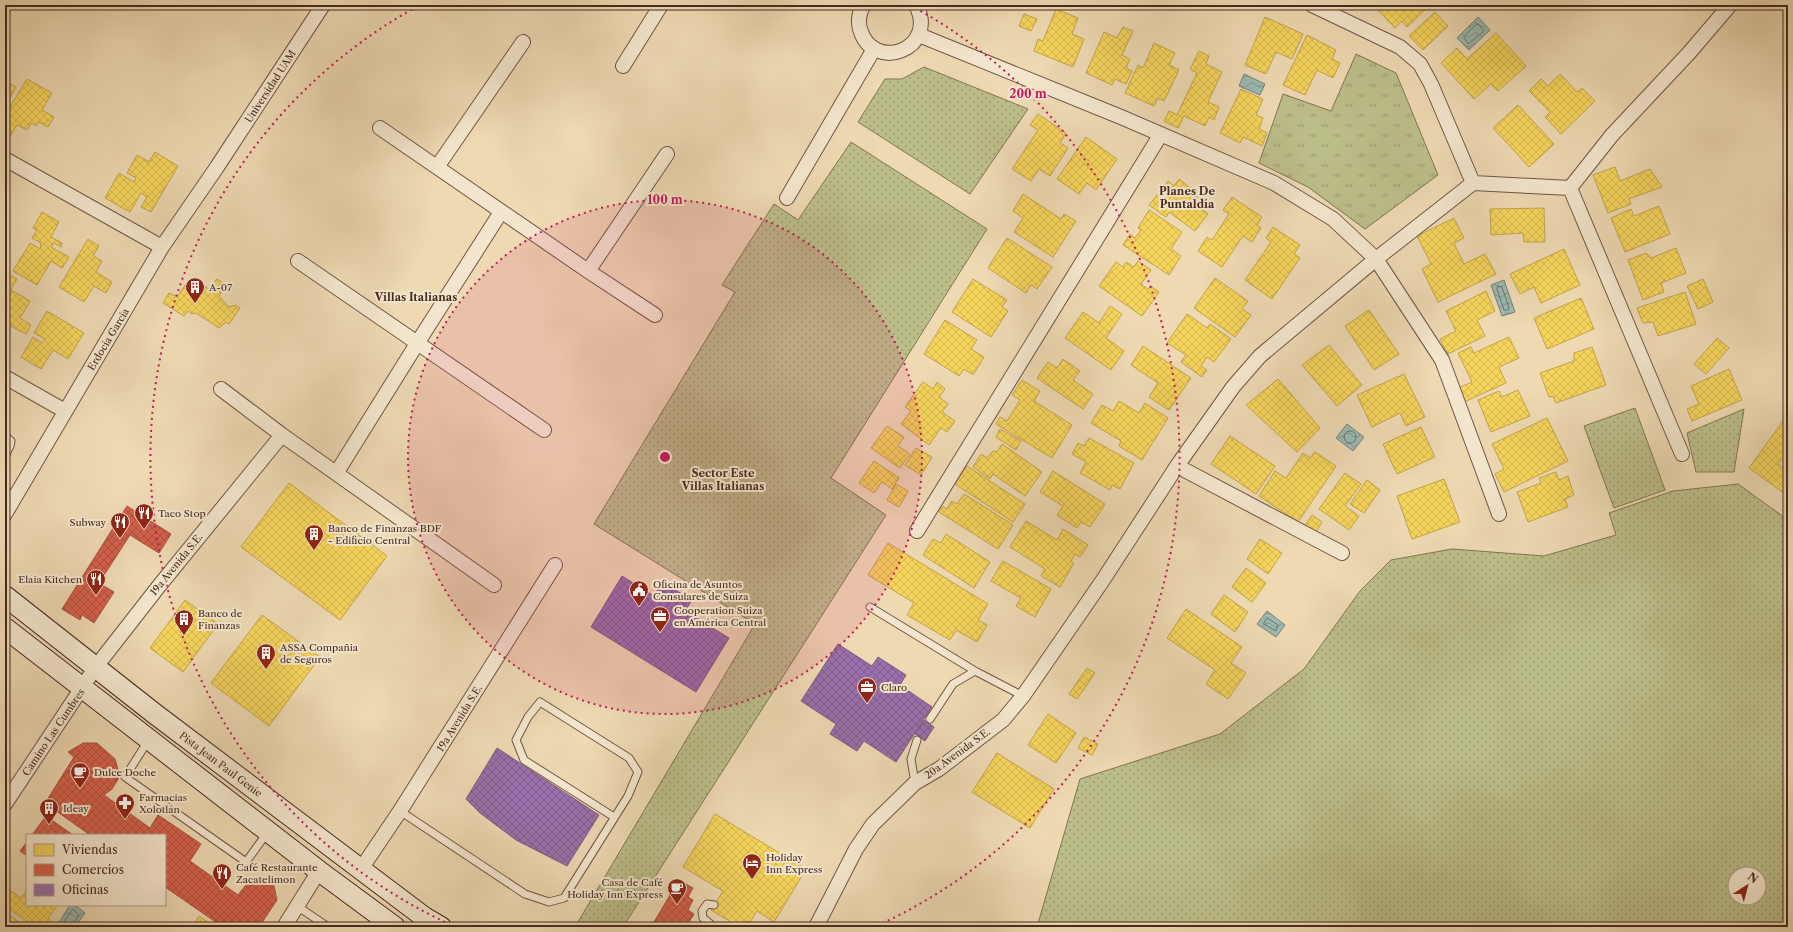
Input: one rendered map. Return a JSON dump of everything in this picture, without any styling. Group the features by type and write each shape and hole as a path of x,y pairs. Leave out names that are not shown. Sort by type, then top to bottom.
{"main road":[{"path":"5,596 150,739 319,871 395,927"},
{"name":"Pista Jean Paul Genie","path":"5,617 71,668 82,674 87,674 92,684 102,687 196,756 231,772 424,917 441,927"},
{"path":"5,628 89,678"},
{"path":"240,809 269,820 342,872 350,873 361,869 360,882 363,888 415,927"}],"street":[{"name":"Universidad UAM","path":"216,168 322,5"},
{"path":"623,66 661,5"},
{"path":"860,6 859,23 863,38 874,49 884,53 895,53 905,50 913,44 919,35 922,24 920,13 916,5"},
{"path":"1312,5 1400,47 1420,64 1432,84 1472,183 1570,188"},
{"path":"1570,188 1612,135 1689,53 1730,5"},
{"path":"919,35 1161,134 1274,183 1333,219 1376,259 1442,360 1499,514"},
{"path":"437,166 523,42"},
{"path":"787,198 874,49"},
{"path":"380,128 437,166 501,212 655,315"},
{"path":"917,531 1161,134"},
{"path":"588,271 667,154"},
{"path":"5,159 162,247"},
{"name":"Erdocia Garcia","path":"5,514 162,247 216,168"},
{"name":"20a Avenida S.E.","path":"816,927 856,849 873,824 915,783 939,769 1003,720 1024,696 1103,580 1177,466 1233,387 1260,356 1376,259 1472,183"},
{"path":"1570,188 1682,454"},
{"path":"337,472 501,212"},
{"path":"298,261 544,430"},
{"path":"5,377 65,411"},
{"path":"221,389 282,435 337,472 494,585"},
{"name":"19a Avenida S.E.","path":"89,678 163,580 282,435"},
{"path":"1177,466 1342,553"},
{"name":"19a Avenida S.E.","path":"361,869 400,811 555,565"},
{"name":"Camino Las Cumbres","path":"5,804 89,678"},
{"path":"284,927 319,871"}],"lane":[{"path":"5,436 11,442 5,456"},
{"path":"870,607 975,671 1024,696"},
{"path":"930,719 953,684 975,671"},
{"path":"400,811 525,894 549,902 564,898 628,796 638,772 629,758 540,702 528,717 516,740 524,760 614,817"},
{"path":"150,739 125,777 246,862 269,831"},
{"path":"915,783 912,759 917,740"},
{"path":"714,905 708,904 702,911 706,925 714,927"},
{"path":"297,906 328,927"}],"green space":[{"path":"1356,54 1396,73 1438,175 1365,229 1308,187 1259,163 1283,94 1331,111"},
{"path":"924,67 1028,109 970,194 858,122 885,79 902,79"},
{"path":"851,142 987,229 831,478 886,515 623,927 575,927 755,624 594,524 735,292 722,285 774,204 798,220"},
{"path":"1635,408 1665,490 1614,508 1584,426"},
{"path":"1744,409 1734,472 1696,472 1687,433"},
{"path":"1738,484 1788,520 1788,927 1037,927 1080,779 1220,734 1304,669 1360,591 1391,560 1452,549 1544,556 1616,535 1609,513 1673,491"}],"water":[{"path":"1478,17 1490,30 1469,50 1457,38"},
{"path":"1244,74 1265,84 1260,95 1239,86"},
{"path":"1504,280 1515,312 1502,316 1491,285"},
{"path":"1347,424 1364,437 1353,451 1336,438"},
{"path":"1267,611 1285,625 1276,637 1257,624"},
{"path":"69,906 76,906 85,913 75,927 56,927"}],"building: Viviendas":[{"path":"1377,5 1423,5 1426,9 1407,27 1402,21 1395,28 1375,7"},
{"path":"1056,9 1078,18 1072,34 1084,39 1073,67 1034,51 1038,39 1043,41"},
{"path":"1435,12 1448,26 1423,50 1409,36"},
{"path":"1024,14 1037,19 1031,31 1019,26"},
{"path":"1265,17 1303,34 1292,59 1276,52 1266,74 1245,65"},
{"path":"1123,27 1133,31 1122,55 1130,59 1126,68 1132,71 1126,84 1115,79 1112,85 1086,73 1104,32 1117,38"},
{"path":"1496,33 1526,66 1498,91 1491,84 1474,99 1441,63 1457,48 1467,59"},
{"path":"1307,35 1336,50 1332,59 1340,63 1333,78 1317,70 1305,95 1283,85"},
{"path":"1154,43 1175,53 1169,65 1179,70 1164,101 1158,98 1154,106 1125,93 1138,65 1143,68"},
{"path":"1199,51 1209,56 1206,64 1222,72 1208,102 1219,107 1214,120 1209,117 1205,126 1184,116 1178,128 1164,121 1169,111 1177,115 1197,73 1190,69"},
{"path":"5,68 10,71 5,79"},
{"path":"1560,74 1577,92 1582,88 1595,101 1561,134 1545,117 1550,112 1529,91 1541,79 1548,86"},
{"path":"27,79 52,93 42,110 54,117 48,127 39,122 36,126 31,123 27,130 17,125 9,138 5,135 5,115"},
{"path":"5,81 16,87 5,107"},
{"path":"1241,89 1263,99 1256,115 1263,118 1259,129 1267,133 1262,146 1243,137 1240,143 1220,133"},
{"path":"1518,105 1554,144 1529,167 1493,128"},
{"path":"1038,114 1066,133 1060,143 1068,148 1050,176 1039,169 1031,181 1012,169 1038,130 1030,125"},
{"path":"1086,137 1117,159 1096,190 1087,183 1079,194 1057,179"},
{"path":"155,152 178,166 151,212 141,207 147,197 141,193 130,212 105,198 119,173 134,182 136,178 127,173 137,155 149,162"},
{"path":"1615,167 1620,181 1650,169 1662,187 1629,199 1631,204 1608,213 1593,175"},
{"path":"1179,179 1199,195 1194,203 1208,214 1195,231 1169,212 1166,217 1149,205 1158,194 1162,197 1169,188 1165,185 1168,181 1174,186"},
{"path":"1023,194 1061,219 1064,214 1076,221 1053,257 1014,232 1023,218 1013,211"},
{"path":"1232,197 1262,217 1257,225 1261,228 1252,242 1243,236 1222,267 1198,251 1207,237 1212,240 1229,214 1223,210"},
{"path":"1659,206 1670,234 1625,252 1611,218 1631,209 1634,216"},
{"path":"1544,208 1545,242 1524,242 1523,233 1491,235 1490,209"},
{"path":"1149,210 1182,232 1171,249 1181,256 1169,275 1123,245 1130,234 1135,238 1141,230 1138,228"},
{"path":"42,212 59,222 51,237 62,243 61,247 54,243 51,247 69,257 62,268 51,261 37,285 13,271 30,243 40,249 41,243 32,238 37,230 33,228"},
{"path":"1454,218 1464,238 1454,243 1464,264 1485,254 1496,274 1438,302 1422,269 1431,264 1417,236"},
{"path":"1273,227 1300,245 1294,254 1300,258 1272,299 1245,280 1271,242 1266,238"},
{"path":"1007,238 1052,267 1037,289 1031,285 1026,293 988,268"},
{"path":"88,239 99,246 93,256 102,261 96,272 112,282 106,293 94,286 84,302 59,287"},
{"path":"1676,248 1686,273 1661,283 1664,292 1643,300 1628,260 1646,253 1651,258"},
{"path":"1564,249 1580,285 1541,303 1534,287 1520,294 1510,274"},
{"path":"1138,261 1151,270 1141,284 1148,289 1151,286 1159,292 1142,316 1099,286 1116,262 1123,267 1126,262 1134,267"},
{"path":"6,273 17,279 11,290 30,301 20,318 31,325 26,334 11,326 5,336"},
{"path":"1215,278 1248,301 1242,309 1251,315 1235,337 1194,308"},
{"name":"A-07","path":"217,279 226,285 219,296 229,307 236,305 240,308 229,324 226,322 219,328 196,313 192,314 188,311 184,316 163,303 169,293 177,297 186,284 196,290 201,284 209,289"},
{"path":"973,279 1007,300 1002,307 1008,311 991,337 952,312"},
{"path":"1703,279 1713,302 1698,309 1687,286"},
{"path":"1486,291 1495,311 1477,320 1485,336 1448,354 1440,339 1456,331 1446,311"},
{"path":"1685,292 1696,324 1658,336 1653,322 1643,323 1637,308"},
{"path":"1581,298 1594,329 1547,349 1534,318"},
{"path":"1110,306 1122,314 1106,338 1124,351 1111,370 1065,338 1083,312 1099,323"},
{"path":"1369,310 1399,354 1374,370 1345,326"},
{"path":"47,311 84,333 68,359 53,350 41,369 21,357 33,337 42,343 45,339 34,333"},
{"path":"1187,314 1207,328 1210,324 1231,339 1214,362 1207,357 1201,366 1207,370 1202,377 1181,362 1186,355 1167,343"},
{"path":"945,320 977,340 971,349 984,357 973,375 964,369 959,376 924,354"},
{"path":"1509,337 1519,358 1499,367 1506,383 1464,402 1458,388 1472,382 1458,353 1471,347 1474,353"},
{"path":"1717,338 1729,348 1706,374 1694,364"},
{"path":"1329,345 1362,385 1337,406 1302,365"},
{"path":"1143,346 1191,378 1169,410 1149,397 1158,383 1131,365"},
{"path":"1592,347 1606,385 1556,403 1553,396 1549,397 1540,373 1574,361 1574,353"},
{"path":"1063,359 1080,371 1073,380 1093,394 1083,409 1037,378 1048,362 1057,368"},
{"path":"1729,369 1742,400 1692,421 1687,409 1699,404 1691,386"},
{"path":"1404,374 1425,417 1406,426 1400,413 1372,427 1357,395"},
{"path":"1278,379 1320,428 1297,452 1246,405"},
{"path":"1022,380 1040,391 1034,401 1072,425 1052,458 996,424 1000,417 1007,421 1020,400 1012,395"},
{"path":"923,382 933,389 937,382 945,389 939,397 948,404 942,412 955,421 947,432 941,428 929,445 901,424 911,411 905,407"},
{"path":"1518,390 1530,416 1491,432 1478,400 1499,391 1502,397"},
{"path":"1788,396 1788,404 1784,401"},
{"path":"1119,401 1139,413 1145,403 1168,418 1142,460 1119,446 1121,441 1091,423 1102,405 1113,411"},
{"path":"1788,414 1788,450 1778,464 1788,471 1788,496 1749,468"},
{"path":"1547,418 1568,461 1504,492 1495,474 1504,469 1492,444"},
{"path":"887,426 904,437 898,446 910,454 900,468 871,448"},
{"path":"1421,427 1435,457 1397,474 1383,444"},
{"path":"1000,429 1021,441 1016,450 996,437"},
{"path":"1230,436 1275,466 1256,494 1211,464"},
{"path":"1089,438 1134,463 1120,489 1112,485 1110,490 1080,473 1086,462 1072,454 1078,443 1084,446"},
{"path":"1002,444 1042,472 1025,496 993,474 990,479 973,467 981,454 987,458 993,451 997,452"},
{"path":"916,448 932,457 921,475 905,465"},
{"path":"1315,452 1336,466 1298,522 1259,496 1275,471 1286,478 1303,453 1310,458"},
{"path":"874,461 899,478 892,489 882,482 874,493 859,483"},
{"path":"967,466 1025,504 1013,522 955,484"},
{"path":"1053,471 1105,504 1090,527 1081,522 1077,528 1057,515 1063,506 1040,492"},
{"path":"1556,472 1559,480 1568,476 1574,495 1565,499 1568,507 1528,522 1517,492 1541,483 1539,478"},
{"path":"1345,473 1361,484 1345,506 1359,516 1349,530 1319,509"},
{"path":"1444,479 1460,522 1412,539 1397,496"},
{"path":"1367,480 1380,490 1364,513 1350,504"},
{"name":"Banco de Finanzas BDF - Edificio Central","path":"289,483 387,556 340,620 241,547"},
{"path":"896,484 908,491 899,507 887,500"},
{"path":"964,494 1013,525 998,549 939,512 943,506 947,509 952,501 957,504"},
{"path":"1312,515 1322,522 1316,532 1305,525"},
{"path":"1026,521 1057,540 1063,529 1088,545 1080,557 1075,554 1071,561 1074,563 1060,587 1041,576 1045,569 1010,547"},
{"path":"946,534 990,562 974,588 923,555 933,539 941,543"},
{"path":"1260,539 1282,553 1268,574 1247,559"},
{"path":"888,543 988,604 978,620 987,625 977,642 956,630 950,640 907,615 914,603 868,575"},
{"path":"1003,561 1051,589 1035,617 1016,606 1021,598 991,581"},
{"path":"1246,568 1266,583 1252,602 1232,587"},
{"path":"1224,595 1248,612 1235,632 1211,614"},
{"name":"Banco de Finanzas","path":"185,600 218,624 183,672 150,648"},
{"path":"1186,609 1242,647 1231,663 1246,673 1228,699 1206,684 1215,670 1167,638"},
{"name":"ASSA Compañia de Seguros","path":"262,615 320,657 269,726 211,683"},
{"path":"1087,668 1095,673 1077,699 1069,694"},
{"path":"1048,714 1076,733 1056,763 1028,745"},
{"path":"1084,737 1098,744 1092,755 1078,748"},
{"path":"997,753 1054,789 1030,828 972,792"},
{"name":"Holiday Inn Express","path":"715,814 806,869 774,922 757,911 747,927 739,927 711,910 723,891 683,867"},
{"path":"11,891 21,898 26,891 26,906 57,906 48,918 52,922 49,927 35,927 5,906 5,899"},
{"path":"6,913 25,926 5,927"},
{"path":"199,916 215,927 192,927"}],"building: Comercios":[{"path":"127,506 171,534 159,553 130,535 99,583 114,592 94,623 82,615 80,620 62,609"},
{"path":"83,743 97,743 115,759 120,776 112,789 104,795 150,828 158,815 201,844 190,861 238,895 250,880 263,878 274,886 277,900 259,927 223,927 166,888 166,834 89,834 45,803 74,757 68,752"},
{"name":"Ideay","path":"46,816 72,834 33,834"},
{"path":"26,843 26,855 20,851"},
{"name":"Casa de Café Holiday Inn Express","path":"679,880 693,888 688,897 693,900 688,910 694,914 686,927 651,927"}],"building: Oficinas":[{"name":"Cooperation Suiza en América Central","path":"622,576 654,596 662,582 692,600 685,611 729,638 696,692 591,627"},
{"name":"Claro","path":"838,644 872,666 878,657 906,675 900,685 932,707 896,762 864,741 857,751 830,734 836,724 801,701"},
{"path":"924,720 934,727 925,741 915,734"},
{"path":"497,748 599,815 567,866 516,840 480,813 466,799"}],"place":[{"name":"A-07","path":"195,304"},
{"name":"Taco Stop","path":"144,530"},
{"name":"Subway","path":"120,539"},
{"name":"Banco de Finanzas BDF - Edificio Central","path":"314,551"},
{"name":"Elaia Kitchen","path":"96,596"},
{"name":"Oficina de Asuntos Consulares de Suiza","path":"639,607"},
{"name":"Cooperation Suiza en América Central","path":"660,633"},
{"name":"Banco de Finanzas","path":"184,636"},
{"name":"ASSA Compañia de Seguros","path":"266,670"},
{"name":"Claro","path":"867,704"},
{"name":"Dulce Doche","path":"80,789"},
{"name":"Farmacias Xolotlán","path":"125,820"},
{"name":"Ideay","path":"49,825"},
{"name":"Holiday Inn Express","path":"752,880"},
{"name":"Café Restaurante Zacatelimon","path":"222,890"},
{"name":"Casa de Café Holiday Inn Express","path":"677,905"}],"district":[{"name":"Planes De Puntaldía","path":"1187,197"},
{"name":"Villas Italianas","path":"416,297"},
{"name":"Sector Este Villas Italianas","path":"723,479"}]}
